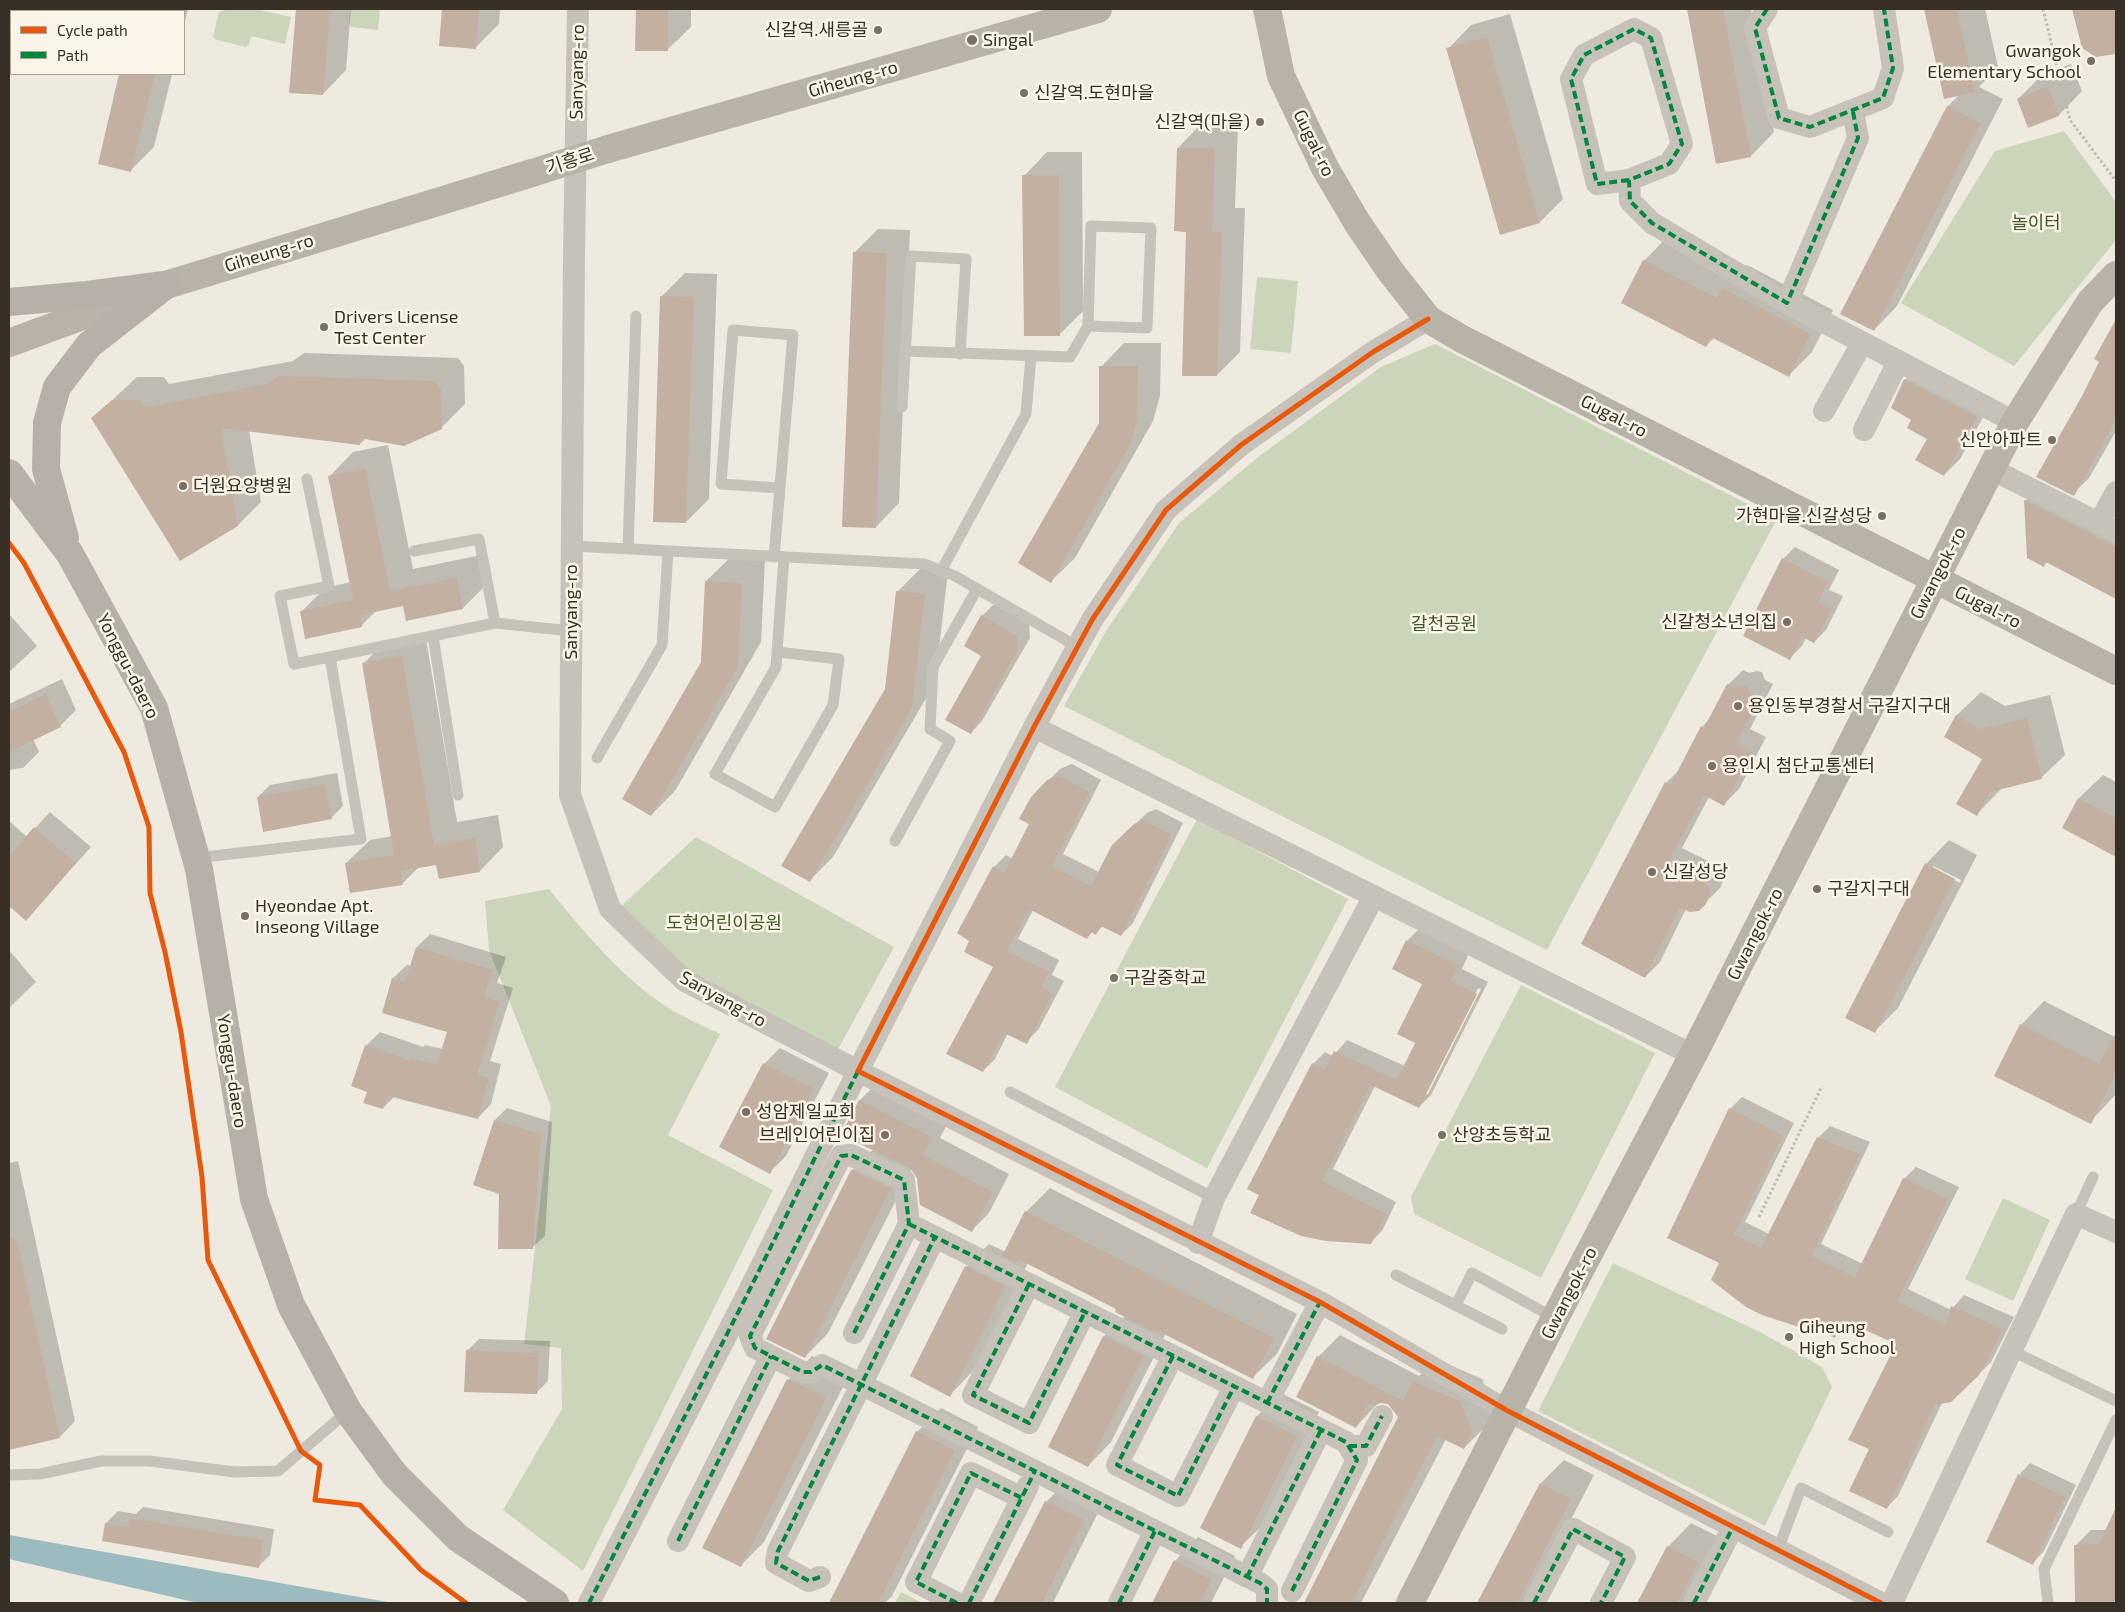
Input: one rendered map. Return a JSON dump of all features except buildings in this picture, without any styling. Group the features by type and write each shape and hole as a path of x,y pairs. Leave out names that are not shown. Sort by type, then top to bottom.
{"main road":[{"path":"9,302 87,296 166,284"},
{"path":"70,554 46,469 47,423 57,387 89,345 166,284"},
{"name":"Yonggu-daero","path":"9,473 70,554 154,708 196,858 254,1200 291,1305 348,1411 394,1474 458,1538 555,1603"}],"street":[{"name":"Sanyang-ro","path":"578,9 571,546 570,794 610,909 685,981 858,1071 1320,1302 1508,1411 1880,1603"},
{"name":"Giheung-ro","path":"608,148 1098,9"},
{"name":"Gugal-ro","path":"1267,9 1281,76 1326,168 1363,232 1391,272 1428,319 1462,339 2116,671"},
{"path":"1767,9 1755,28 1779,118 1810,127 1853,112 1883,98 1893,68 1884,9"},
{"path":"1634,29 1651,38 1682,144 1669,164 1629,180 1597,184 1571,79 1584,55 1634,29"},
{"path":"1787,303 1858,138 1853,112"},
{"name":"기흥로","path":"532,173 608,148"},
{"name":"Giheung-ro","path":"9,343 166,284 532,173"},
{"path":"1629,180 1630,201 1652,223 1787,303 2015,422"},
{"name":"Gwangok-ro","path":"1410,1603 1555,1318 1693,1055 2015,422 2090,302 2116,275"},
{"path":"589,1603 738,1313 858,1071 1034,727 1092,620 1166,510 1241,445 1373,352 1428,319"},
{"path":"1824,411 1862,343"},
{"path":"1864,430 1898,362"},
{"path":"1991,469 2108,527 2116,492"},
{"path":"1034,727 1693,1055"},
{"path":"1198,1242 1214,1198 1374,896"},
{"path":"854,1333 909,1224 904,1180 851,1155 841,1156 750,1336 755,1348 803,1372 812,1372 822,1365 861,1384 1260,1583 1267,1589 1267,1603"},
{"path":"1892,1603 2076,1214 2116,1232"},
{"path":"909,1224 1346,1442 1357,1460 1292,1591"},
{"path":"820,1577 809,1581 776,1563 778,1551 934,1237"},
{"path":"1029,1284 974,1395 1029,1423 1085,1312"},
{"path":"1267,1403 1320,1302"},
{"path":"678,1541 771,1356"},
{"path":"1172,1356 1117,1465 1169,1492 1178,1496 1234,1387"},
{"path":"1348,1446 1366,1446 1382,1416"},
{"path":"1247,1577 1321,1430"},
{"path":"969,1603 1035,1471"},
{"path":"957,1603 916,1582 971,1473 1022,1498"},
{"path":"1694,1603 1733,1527"},
{"path":"1534,1603 1573,1529 1625,1556 1601,1603"},
{"path":"1119,1603 1155,1531"}],"lane":[{"path":"905,351 1070,357 1088,326 1091,226 1151,228 1147,328 1088,326"},
{"path":"902,408 911,256 966,259 960,354"},
{"path":"628,549 636,316"},
{"path":"777,652 839,659 833,705 775,807 715,774 776,667 780,488 792,335 733,330 721,484 780,488"},
{"path":"941,571 1026,414 1032,356"},
{"path":"307,479 329,586 280,596 294,664 495,623 571,631"},
{"path":"414,551 480,539 495,623"},
{"path":"571,546 925,564 977,589 1078,647"},
{"path":"597,758 662,645 668,550"},
{"path":"895,841 950,741 930,729 933,667 977,589"},
{"path":"433,636 458,795"},
{"path":"196,858 361,839 330,657"},
{"path":"1010,1092 1214,1198"},
{"path":"2076,1214 2093,1177"},
{"path":"1456,1305 1472,1273 1555,1318"},
{"path":"1396,1275 1502,1329"},
{"path":"2012,1351 2116,1401"},
{"path":"9,1475 40,1474 101,1461 149,1461 235,1472 278,1471 348,1411"},
{"path":"2048,1603 2044,1569 2116,1420"},
{"path":"1778,1550 1801,1488 1888,1532"}],"path":[{"path":"2043,9 2070,120 2116,181"},
{"path":"1759,1217 1822,1086"}],"green space":[{"path":"62,9 122,9 122,10"},
{"path":"228,9 255,9 291,17 285,44 251,36 246,47 217,40 213,37 219,12"},
{"path":"350,9 380,9 378,30 351,27 349,22"},
{"name":"놀이터","path":"2064,131 2116,202 2116,240 2014,366 1901,303 1995,151"},
{"path":"1257,277 1298,281 1291,353 1250,349"},
{"name":"갈천공원","path":"1435,344 1777,519 1547,950 1064,706 1106,631 1179,523 1258,457 1381,367"},
{"path":"1197,819 1348,899 1207,1168 1055,1087"},
{"name":"도현어린이공원","path":"696,837 894,947 836,1053 687,973 620,907"},
{"path":"549,889 590,938 638,985 672,1010 720,1034 668,1135 773,1190 583,1571 503,1510 562,1409 561,1348 524,1344 551,1106 489,950 485,901"},
{"path":"1521,985 1655,1053 1541,1278 1414,1214 1411,1197"},
{"path":"2003,1198 2050,1220 2013,1301 1965,1279"},
{"path":"1613,1263 1760,1332 1822,1367 1832,1387 1765,1526 1538,1411"},
{"path":"901,1592 923,1603 895,1603"}],"water":[{"path":"9,1535 393,1603 198,1603 9,1559"}],"marked path":[{"path":"1767,9 1755,28 1779,118 1810,127 1883,98 1893,68 1884,9"},
{"path":"1629,180 1597,184 1571,79 1584,55 1634,29 1651,38 1682,144 1669,164 1629,180 1630,201 1652,223 1787,303 1858,138 1853,112"},
{"path":"589,1603 747,1295 858,1071"},
{"path":"854,1333 909,1224 904,1180 851,1155 841,1156 750,1336 755,1348 803,1372 811,1372 822,1365 1260,1583 1267,1589 1267,1603"},
{"path":"909,1224 1346,1442 1357,1460 1292,1591"},
{"path":"820,1577 809,1581 776,1563 778,1551 935,1237"},
{"path":"1029,1284 973,1395 1029,1423 1085,1312"},
{"path":"1267,1403 1320,1302"},
{"path":"678,1541 771,1356"},
{"path":"1173,1356 1117,1465 1178,1496 1234,1387"},
{"path":"1349,1446 1366,1446 1382,1416"},
{"path":"1247,1577 1321,1430"},
{"path":"969,1603 1035,1471"},
{"path":"957,1603 916,1582 971,1473 1022,1498"},
{"path":"1694,1603 1733,1527"},
{"path":"1534,1603 1573,1529 1625,1557 1601,1603"},
{"path":"1119,1603 1155,1531"}],"cycle path":[{"path":"1428,319 1373,352 1241,445 1166,510 1092,620 1034,727 858,1071 1320,1302 1508,1411 1881,1603"},
{"path":"9,543 24,563 124,752 149,827 150,893 165,952 181,1032 202,1177 208,1260 301,1451 320,1465 315,1500 360,1505 421,1570 466,1603"}],"place":[{"name":"신갈역.새릉골","path":"878,30"},
{"name":"Singal","path":"972,40"},
{"name":"Gwangok Elementary School","path":"2091,61"},
{"name":"신갈역.도현마을","path":"1024,93"},
{"name":"신갈역(마을)","path":"1260,122"},
{"name":"Drivers License Test Center","path":"324,327"},
{"name":"신안아파트","path":"2052,440"},
{"name":"더원요양병원","path":"183,486"},
{"name":"가현마을.신갈성당","path":"1882,516"},
{"name":"신갈청소년의집","path":"1787,622"},
{"name":"용인동부경찰서 구갈지구대","path":"1738,706"},
{"name":"용인시 첨단교통센터","path":"1712,766"},
{"name":"신갈성당","path":"1652,872"},
{"name":"구갈지구대","path":"1817,889"},
{"name":"Hyeondae Apt. Inseong Village","path":"245,916"},
{"name":"구갈중학교","path":"1114,978"},
{"name":"성암제일교회","path":"746,1112"},
{"name":"브레인어린이집","path":"885,1135"},
{"name":"산양초등학교","path":"1442,1135"},
{"name":"Giheung High School","path":"1789,1337"}]}
